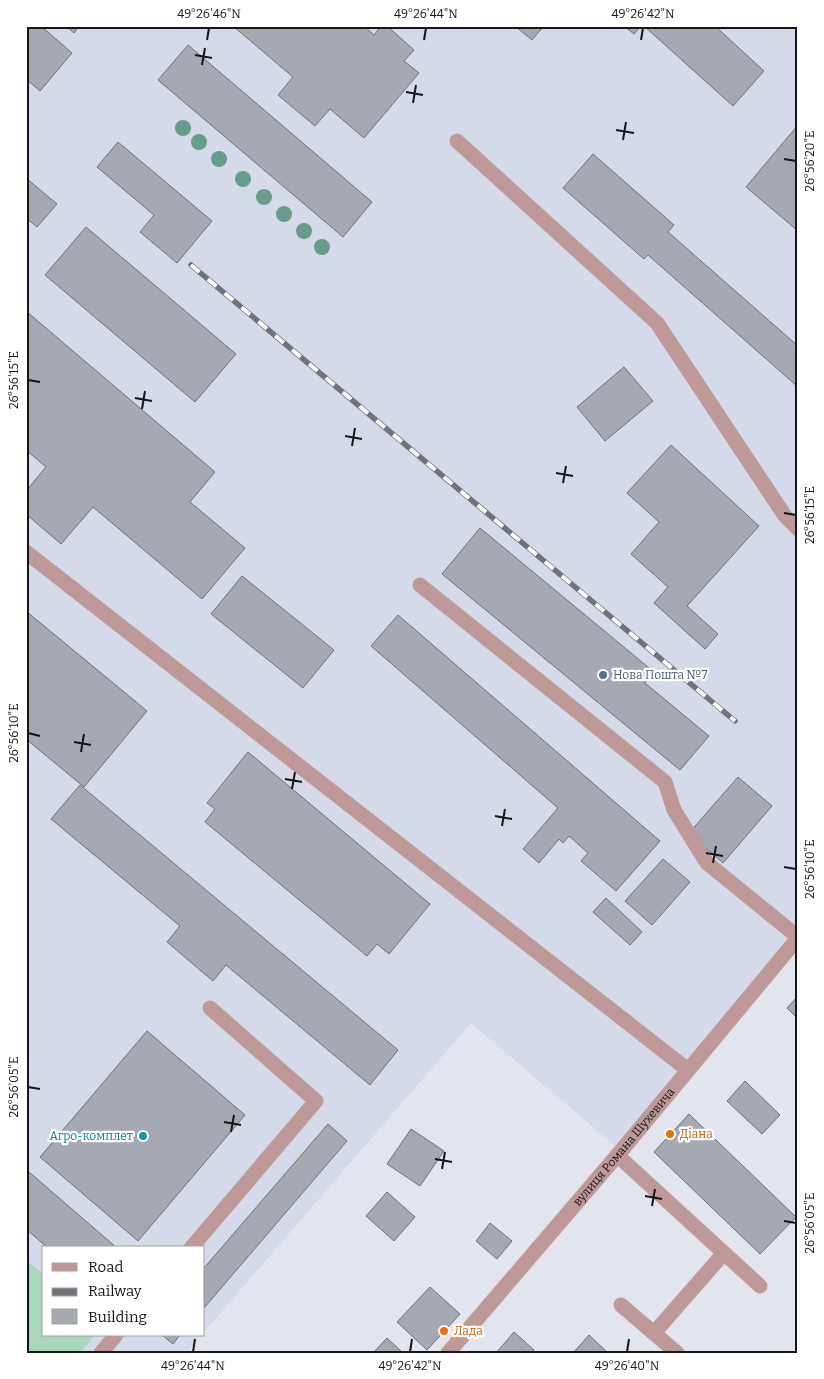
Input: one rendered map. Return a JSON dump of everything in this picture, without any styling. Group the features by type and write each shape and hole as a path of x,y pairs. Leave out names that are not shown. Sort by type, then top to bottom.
{"street":[{"path":"457,141 657,323 785,516 798,529"},
{"path":"26,552 688,1070"},
{"path":"420,585 665,782 674,810 707,863 798,938"},
{"name":"вулиця Романа Шухевича","path":"448,1353 618,1155 798,938"},
{"path":"192,1246 316,1101 210,1008"},
{"path":"618,1155 760,1286"},
{"path":"654,1333 724,1253"},
{"path":"621,1305 677,1353"},
{"path":"101,1353 115,1336"}],"shaded area":[{"path":"26,26 798,26 798,938 621,1151 471,1023 205,1331 205,1246 42,1246 42,1336 200,1336 186,1353 26,1353"}],"green space":[{"path":"26,1260 42,1273 42,1336 94,1336 80,1353 26,1353"}],"building":[{"path":"26,26 41,26 72,53 40,91 26,79"},
{"path":"66,26 79,26 74,33"},
{"path":"233,26 364,26 374,35 381,26 387,26 414,50 404,61 419,73 364,138 330,109 315,126 278,95 293,77"},
{"path":"515,26 544,26 532,40"},
{"path":"624,26 641,26 634,34"},
{"path":"644,26 715,26 764,71 733,106"},
{"path":"188,45 372,202 343,237 158,80"},
{"path":"798,125 798,231 746,187"},
{"path":"118,142 212,221 177,263 140,232 154,215 97,167"},
{"path":"593,154 674,225 668,232 798,346 798,387 648,255 644,259 563,188"},
{"path":"26,178 57,204 37,227 26,218"},
{"path":"86,227 236,354 195,402 45,275"},
{"path":"26,311 215,472 190,502 245,548 202,599 93,507 61,544 26,514 26,491 46,467 26,450"},
{"path":"624,367 653,401 605,441 577,407"},
{"path":"671,445 759,526 687,606 718,634 705,649 654,603 668,587 631,554 659,522 627,493"},
{"path":"480,528 654,672 645,683 709,736 680,770 442,574"},
{"path":"242,576 334,650 303,688 211,614"},
{"path":"26,611 147,711 84,787 26,739"},
{"path":"398,615 660,841 616,891 581,861 588,853 569,836 563,843 559,839 539,863 523,849 558,808 371,646"},
{"path":"248,752 430,904 389,954 377,944 367,956 205,822 215,809 207,803"},
{"path":"738,777 772,806 723,863 689,833"},
{"path":"80,785 398,1050 370,1085 226,965 213,981 167,942 180,926 51,819"},
{"path":"663,859 690,882 652,925 625,901"},
{"path":"606,898 642,932 630,945 593,912"},
{"path":"798,996 798,1019 787,1008"},
{"name":"Агро-комплет","path":"147,1031 245,1115 138,1241 40,1157"},
{"path":"745,1081 780,1115 762,1134 727,1101"},
{"path":"689,1114 796,1217 760,1254 654,1152"},
{"path":"328,1124 347,1141 205,1307 205,1267"},
{"path":"411,1129 444,1151 420,1186 387,1164"},
{"path":"29,1172 115,1246 46,1246 26,1229 26,1175"},
{"path":"387,1192 415,1217 394,1241 366,1216"},
{"path":"490,1223 512,1241 497,1259 476,1241"},
{"path":"430,1287 460,1314 427,1350 397,1322"},
{"path":"514,1332 534,1350 532,1353 496,1353"},
{"path":"589,1335 608,1353 573,1353"},
{"path":"163,1336 179,1336 173,1344"},
{"path":"387,1338 403,1353 373,1353"}],"railway":[{"path":"191,265 735,721"}],"place":[{"name":"Нова Пошта №7","path":"603,675"},
{"name":"Діана","path":"670,1134"},
{"name":"Агро-комплет","path":"143,1136"},
{"name":"Лада","path":"444,1331"}]}
